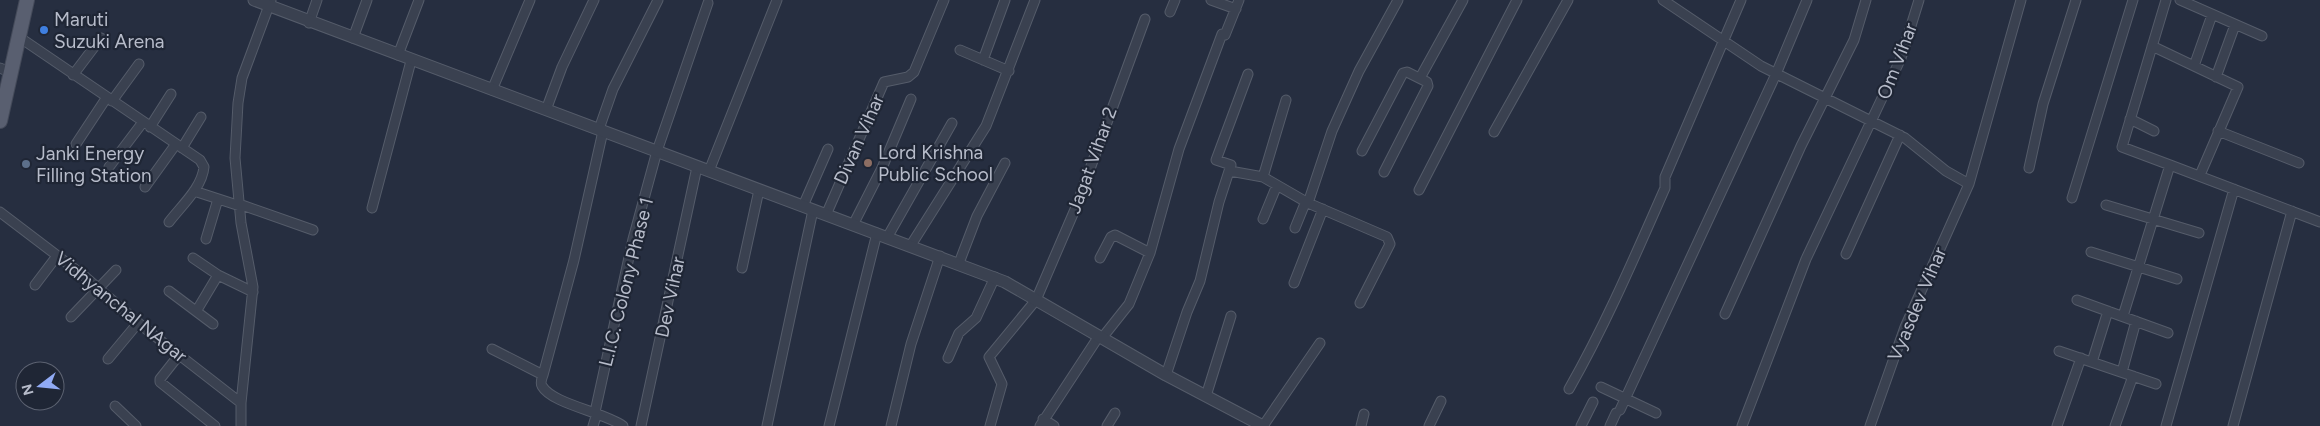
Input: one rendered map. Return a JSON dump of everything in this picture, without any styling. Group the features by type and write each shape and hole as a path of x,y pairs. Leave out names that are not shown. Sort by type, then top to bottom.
{"main road":[{"path":"0,121 6,71 20,38 27,0"}],"street":[{"path":"254,0 270,3 309,23 995,277 1166,375 1263,426 1320,343"},
{"path":"309,23 317,0"},
{"path":"353,38 367,0"},
{"path":"398,55 419,0"},
{"path":"492,90 530,0"},
{"path":"546,110 562,67 594,0"},
{"path":"623,426 596,413 566,403 542,387 541,382 574,260 601,130 613,89 658,0"},
{"path":"709,171 777,0"},
{"name":"Divan Vihar","path":"826,215 884,82 912,76 944,0"},
{"path":"983,60 1005,0"},
{"path":"911,245 986,126 1009,71 1035,0"},
{"path":"1170,12 1175,0"},
{"path":"1211,0 1236,9"},
{"path":"1054,426 1042,423 1101,337 1129,304 1150,253 1179,149 1222,34 1225,35 1239,0"},
{"path":"1295,228 1307,202 1332,131 1359,71 1398,0"},
{"path":"1420,78 1463,0"},
{"path":"1419,190 1517,0"},
{"path":"1494,132 1568,0"},
{"path":"1663,0 1674,3 1761,66 1900,135 1946,171 1969,184"},
{"path":"1569,389 1619,294 1665,188 1665,176 1741,0"},
{"path":"1610,426 1626,399 1776,74 1807,0"},
{"path":"1725,314 1775,202 1854,40 1866,0"},
{"name":"Om Vihar","path":"1742,426 1806,259 1901,58 1919,0"},
{"name":"Vyasdev Vihar","path":"1870,426 1905,326 1969,184 2021,0"},
{"path":"2028,168 2042,104 2076,0"},
{"path":"2072,198 2133,0"},
{"path":"2166,0 2122,147 2320,222"},
{"path":"2180,0 2262,36"},
{"name":"L.I.C. Colony Phase 1","path":"593,426 633,239 657,151 708,2"},
{"path":"241,426 241,403 253,292 239,205 235,158 238,103 242,78 270,3"},
{"path":"2194,66 2212,15"},
{"name":"Jagat Vihar 2","path":"990,426 1002,384 989,357 1036,300 1076,207 1145,19"},
{"path":"2216,77 2235,25"},
{"path":"20,38 200,160 204,167 204,174 194,191 169,222"},
{"path":"73,75 101,38"},
{"path":"2152,46 2238,87 2200,175"},
{"path":"960,50 1009,71"},
{"path":"372,208 411,61"},
{"path":"76,144 138,64"},
{"path":"1362,151 1403,73 1408,72 1427,82 1428,86 1384,172"},
{"path":"1166,375 1187,312 1200,281 1219,202 1230,171 1231,165 1216,160 1248,74"},
{"path":"109,167 171,94"},
{"path":"853,225 882,168 911,99"},
{"path":"1263,177 1286,100"},
{"path":"145,187 201,117"},
{"path":"2130,119 2154,131"},
{"path":"829,426 882,235 952,123"},
{"path":"2218,130 2299,163"},
{"path":"1846,254 1900,135"},
{"path":"767,426 808,208 828,149"},
{"path":"959,263 977,216 1005,163"},
{"path":"2123,316 2170,165"},
{"name":"Dev Vihar","path":"641,426 697,167"},
{"path":"1230,171 1263,177 1307,202 1390,240 1360,303"},
{"path":"1263,219 1277,185"},
{"path":"2166,426 2234,189"},
{"path":"742,268 759,190"},
{"path":"194,191 313,230"},
{"path":"206,239 218,199"},
{"path":"2106,205 2199,233"},
{"path":"1294,283 1323,209"},
{"path":"2233,426 2292,211"},
{"name":"Vidhyanchal NAgar","path":"0,212 241,403"},
{"path":"1100,258 1111,237 1115,235 1150,253"},
{"path":"2091,252 2177,279"},
{"path":"35,285 57,256"},
{"path":"891,426 911,344 940,256"},
{"path":"193,258 218,275 253,292"},
{"path":"71,317 116,270"},
{"path":"196,310 218,275"},
{"path":"948,358 959,333 976,318 995,277"},
{"path":"169,291 213,324"},
{"path":"2077,300 2168,333"},
{"path":"2092,362 2108,311"},
{"path":"1206,396 1231,316"},
{"path":"2122,372 2136,321"},
{"path":"108,359 138,323"},
{"path":"492,349 543,375"},
{"path":"2059,351 2156,384"},
{"path":"180,355 160,382 215,426"},
{"path":"2057,426 2081,358"},
{"path":"2115,426 2133,376"},
{"path":"1601,387 1656,413"},
{"path":"1429,426 1441,401"},
{"path":"1581,426 1593,402"},
{"path":"115,406 136,426"},
{"path":"1107,426 1115,412"},
{"path":"1361,426 1364,414"}],"place":[{"name":"Maruti Suzuki Arena","path":"44,30"},
{"name":"Lord Krishna Public School","path":"868,163"},
{"name":"Janki Energy Filling Station","path":"26,164"}]}
